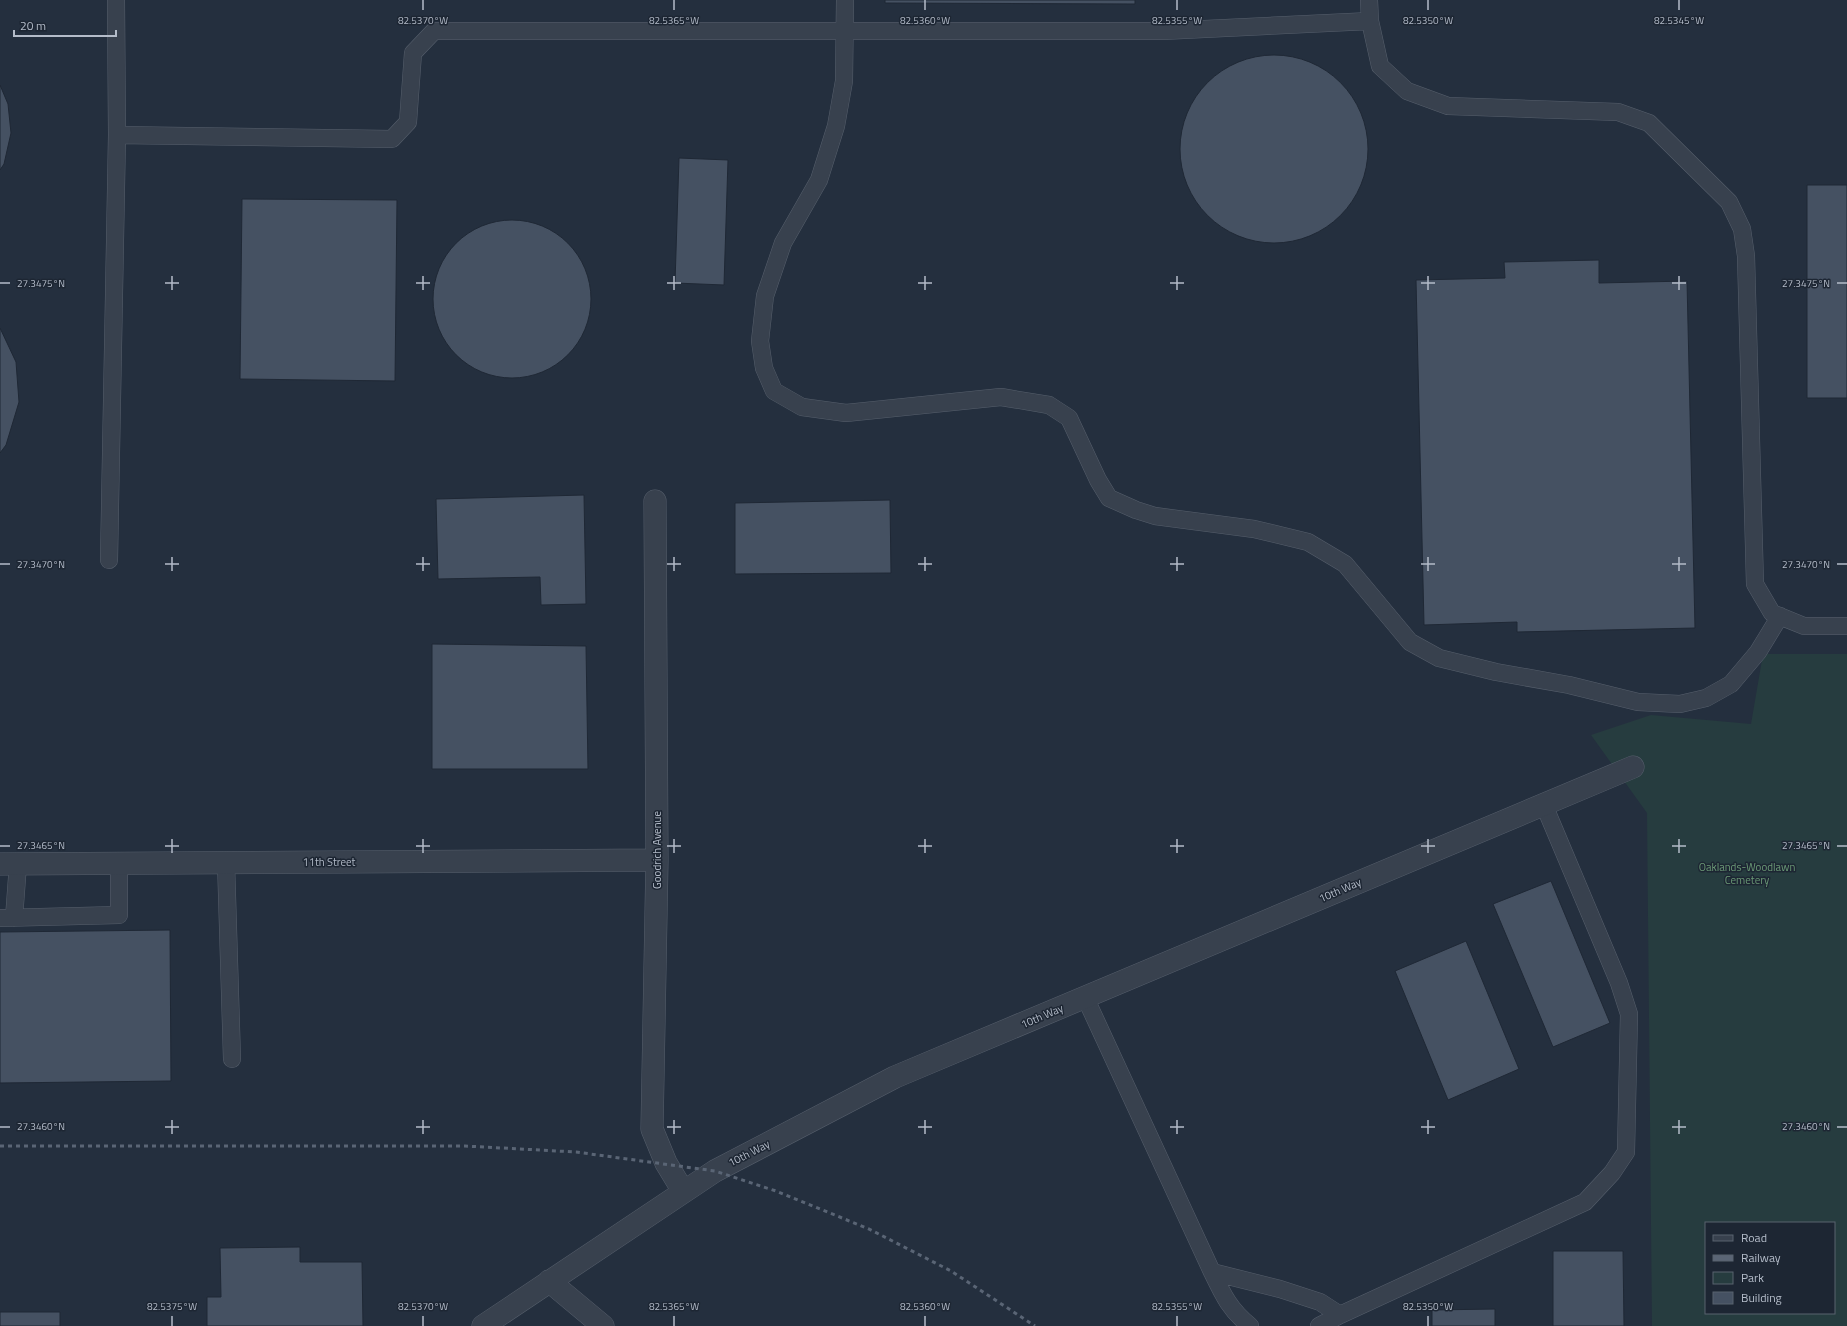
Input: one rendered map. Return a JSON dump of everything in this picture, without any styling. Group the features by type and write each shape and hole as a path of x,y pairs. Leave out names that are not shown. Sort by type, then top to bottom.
{"street":[{"name":"Goodrich Avenue","path":"655,501 657,860 652,1129 666,1163 683,1191"},
{"name":"10th Way","path":"483,1326 715,1171 895,1077 1633,767"},
{"name":"11th Street","path":"9,864 657,860"},
{"path":"549,1281 603,1326"}],"lane":[{"path":"109,560 117,135 116,0"},
{"path":"846,0 844,81 836,126 819,180 783,243 765,296 760,340 764,368 774,391 802,407 846,412 1001,397 1050,405 1069,418 1098,480 1109,498 1136,510 1156,516 1254,529 1308,542 1345,564 1410,642 1439,658 1496,672 1569,685 1638,702 1680,704 1706,698 1731,684 1758,652 1780,616"},
{"path":"1369,0 1370,21 1380,66 1407,91 1448,106 1618,112 1649,123 1729,202 1742,229 1746,256 1755,584 1772,613 1804,626 1847,626"},
{"path":"117,135 392,139 408,122 413,53 434,31 1164,31 1370,21"},
{"path":"1319,1326 1585,1202 1612,1173 1626,1152 1629,1014 1620,983 1544,804"},
{"path":"226,862 232,1059"},
{"path":"9,864 7,918 119,915 119,863"},
{"path":"1085,997 1225,1300 1237,1316 1250,1326"},
{"path":"1212,1272 1280,1289 1320,1302 1340,1315"}],"green space":[{"name":"Oaklands-Woodlawn Cemetery","path":"1763,654 1847,654 1847,1326 1652,1326 1647,813 1591,735 1651,715 1751,724"}],"building":[{"path":"885,0 1135,0 1135,4 885,3"},
{"path":"1265,55 1283,55 1310,62 1334,76 1341,82 1347,89 1361,113 1368,140 1368,158 1361,185 1347,209 1341,216 1334,222 1310,236 1283,243 1265,243 1247,239 1230,232 1214,222 1201,209 1191,193 1184,176 1180,158 1180,140 1184,122 1191,105 1201,89 1214,76 1230,66 1247,59"},
{"path":"0,85 8,104 11,133 4,164 0,170"},
{"path":"679,158 728,160 724,285 675,283"},
{"path":"1807,185 1847,185 1847,398 1807,398"},
{"path":"242,199 397,200 395,381 240,379"},
{"path":"504,220 520,220 535,223 549,229 568,243 578,255 588,276 591,299 588,322 578,343 568,355 556,365 535,375 520,378 504,378 489,375 468,365 456,355 446,343 436,322 433,307 433,291 436,276 446,255 456,243 468,233 489,223"},
{"path":"1599,260 1599,283 1687,281 1695,628 1517,632 1517,622 1424,625 1416,280 1505,278 1504,262"},
{"path":"0,328 16,362 19,402 6,445 0,453"},
{"path":"584,495 586,604 541,605 540,577 438,579 436,499"},
{"path":"890,500 891,573 735,574 735,503"},
{"path":"432,644 586,646 588,769 432,769"},
{"path":"1551,881 1610,1023 1553,1047 1493,904"},
{"path":"170,930 171,1081 0,1083 0,932"},
{"path":"1466,941 1519,1069 1448,1100 1395,971"},
{"path":"300,1247 300,1262 362,1262 363,1326 207,1326 207,1297 221,1297 220,1248"},
{"path":"1553,1251 1623,1251 1624,1326 1553,1326"},
{"path":"1495,1309 1495,1326 1432,1326 1432,1310"},
{"path":"0,1312 60,1312 60,1326 0,1326"}],"railway":[{"path":"0,1146 465,1146 576,1152 715,1171 776,1191 869,1229 951,1271 1035,1326"}]}
